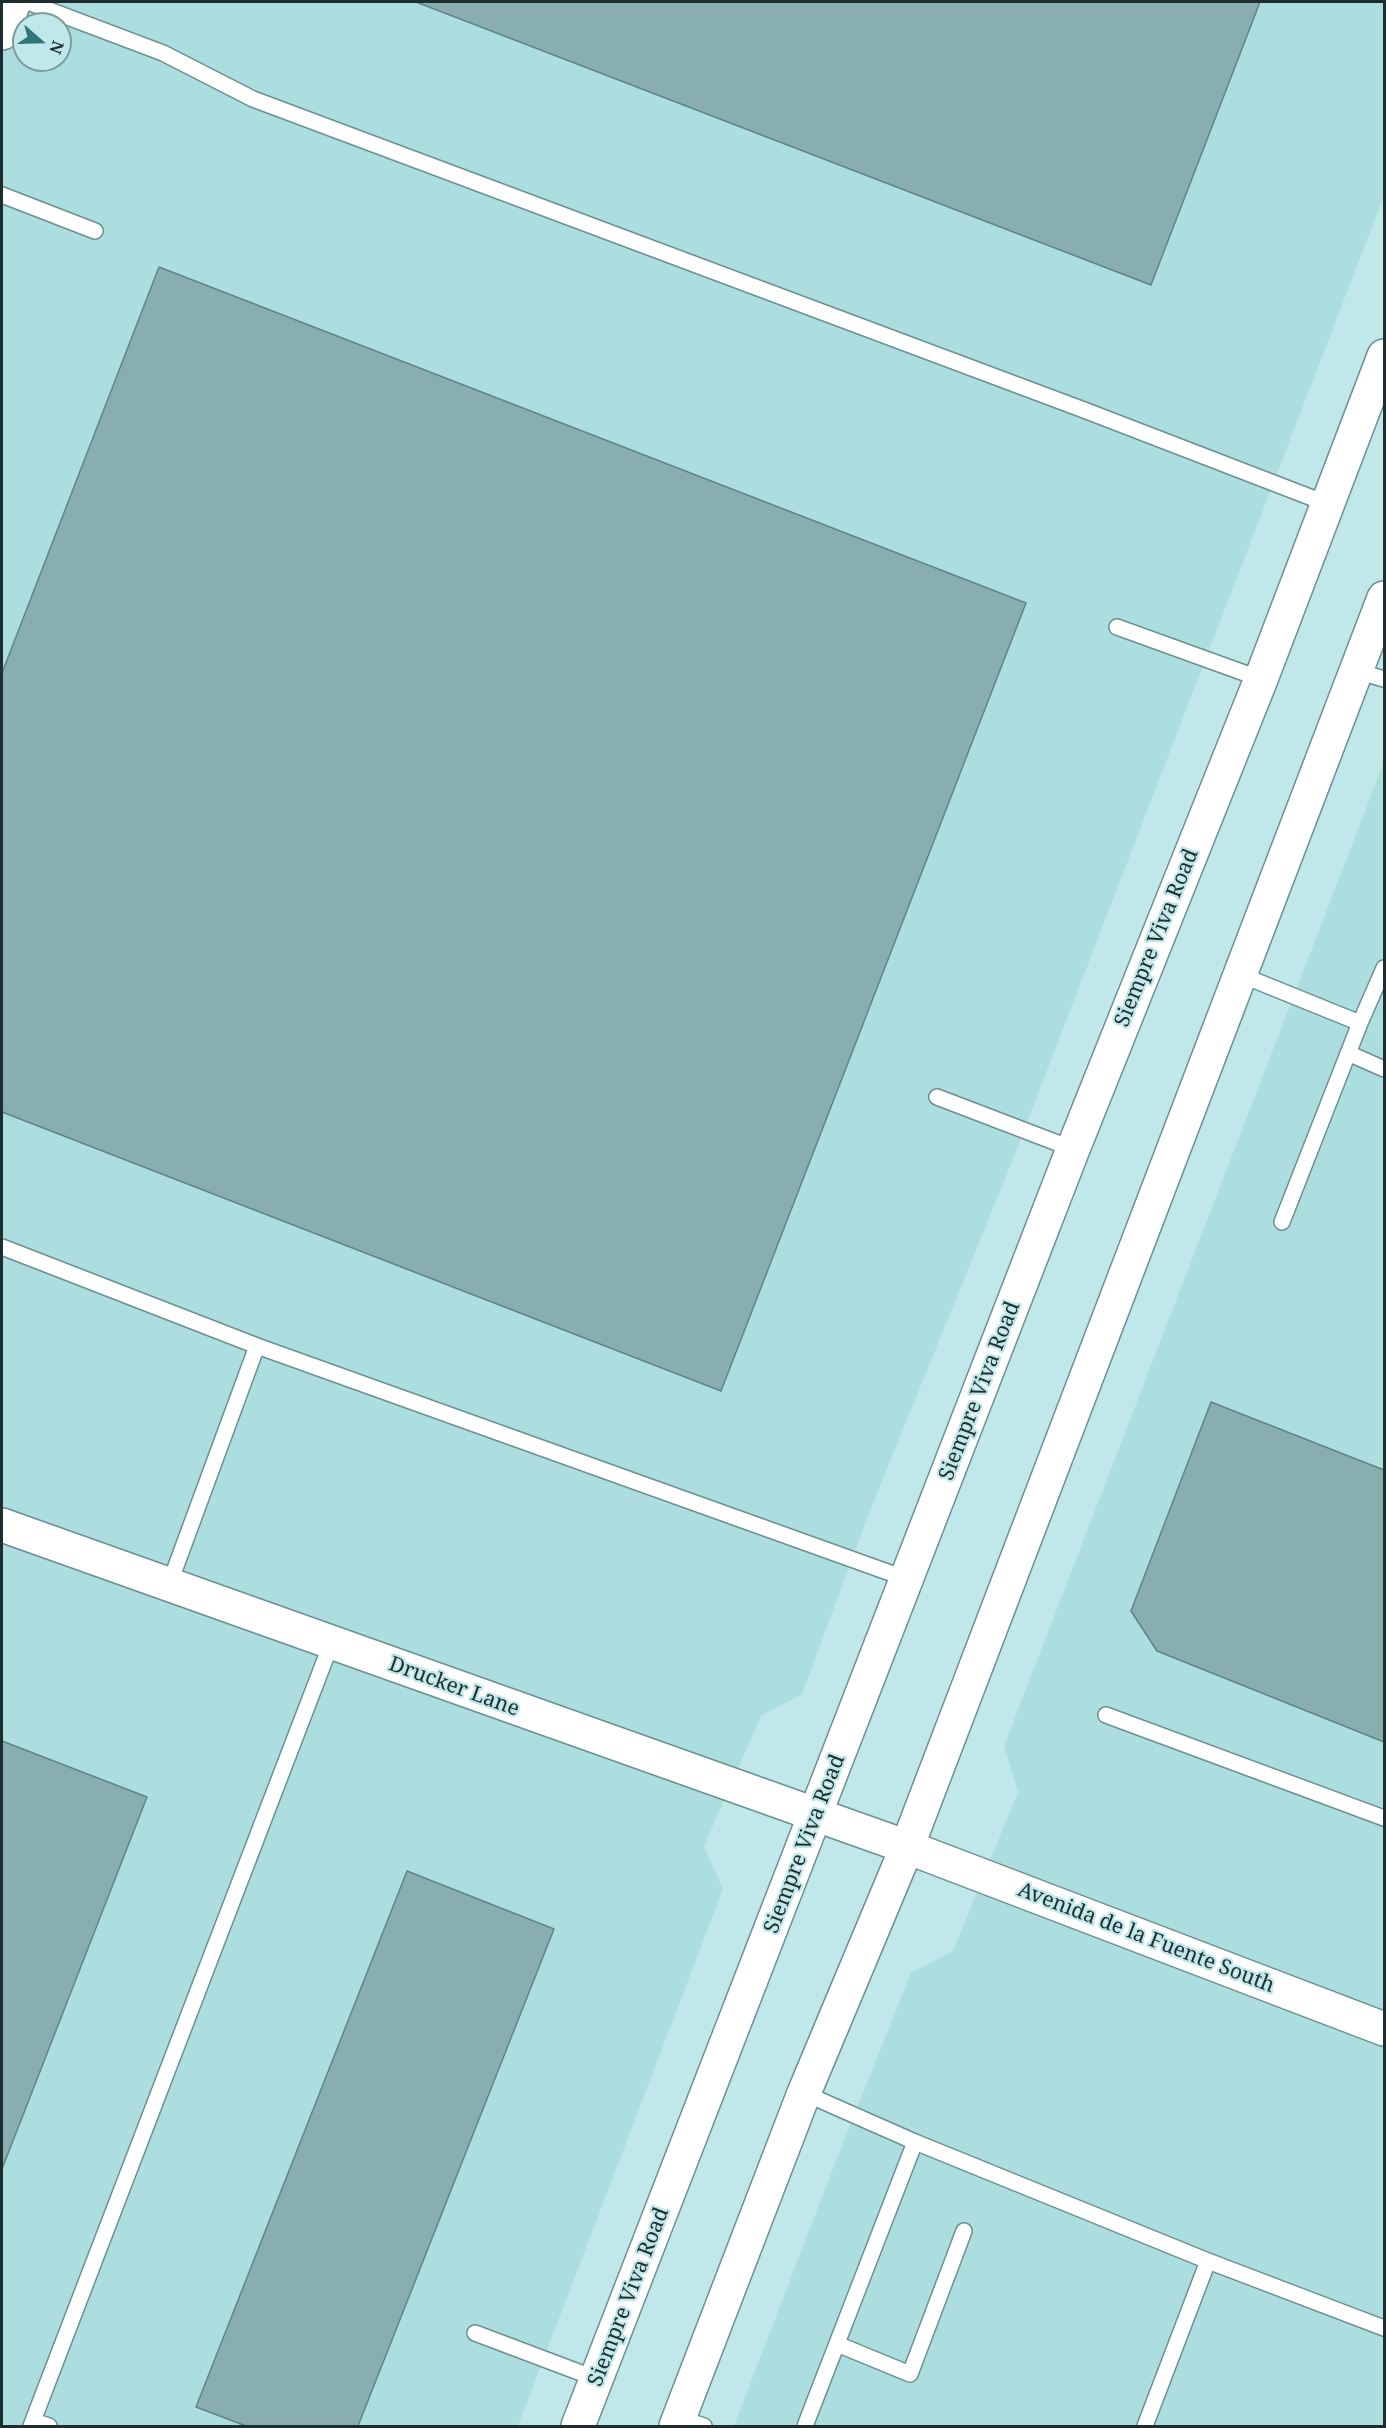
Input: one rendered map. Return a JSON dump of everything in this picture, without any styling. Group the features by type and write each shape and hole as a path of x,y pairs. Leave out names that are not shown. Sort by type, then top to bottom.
{"main road":[{"path":"2,33 14,2"},
{"name":"Siempre Viva Road","path":"578,2427 1073,1149 1261,679 1384,356"},
{"path":"686,2424 804,2093 907,1847 1239,974 1371,675 1384,598"},
{"name":"Drucker Lane","path":"2,1525 331,1644 907,1847"},
{"name":"Avenida de la Fuente South","path":"907,1847 1384,2029"}],"lane":[{"path":"28,2 163,53 253,99 1328,504"},
{"path":"2,195 95,231"},
{"path":"1117,627 1261,679"},
{"path":"1282,1222 1384,968"},
{"path":"1239,974 1360,1023"},
{"path":"1348,1053 1384,1069"},
{"path":"937,1097 1073,1149"},
{"path":"2,1247 257,1346 907,1579"},
{"path":"168,1585 257,1346"},
{"path":"49,2427 32,2424 331,1644"},
{"path":"1106,1715 1384,1818"},
{"path":"804,2093 915,2142 1208,2261 1384,2328"},
{"path":"805,2427 915,2142"},
{"path":"837,2344 910,2374 964,2231"},
{"path":"1145,2427 1208,2261"},
{"path":"476,2333 597,2379"}],"shaded area":[{"path":"2,2 1384,2 1384,196 1011,1164 869,1513 802,1694 761,1716 704,1846 723,1889 518,2426 2,2426"},
{"path":"1384,762 1384,2426 734,2426 911,1973 953,1951 1018,1792 1004,1746"}],"building":[{"path":"416,2 1260,2 1151,285"},
{"path":"159,267 1026,603 721,1391 2,1112 2,673"},
{"path":"1211,1402 1384,1470 1384,1742 1157,1651 1131,1611"},
{"path":"2,1741 147,1797 2,2169"},
{"path":"407,1871 554,1929 358,2426 246,2426 196,2407"}]}
